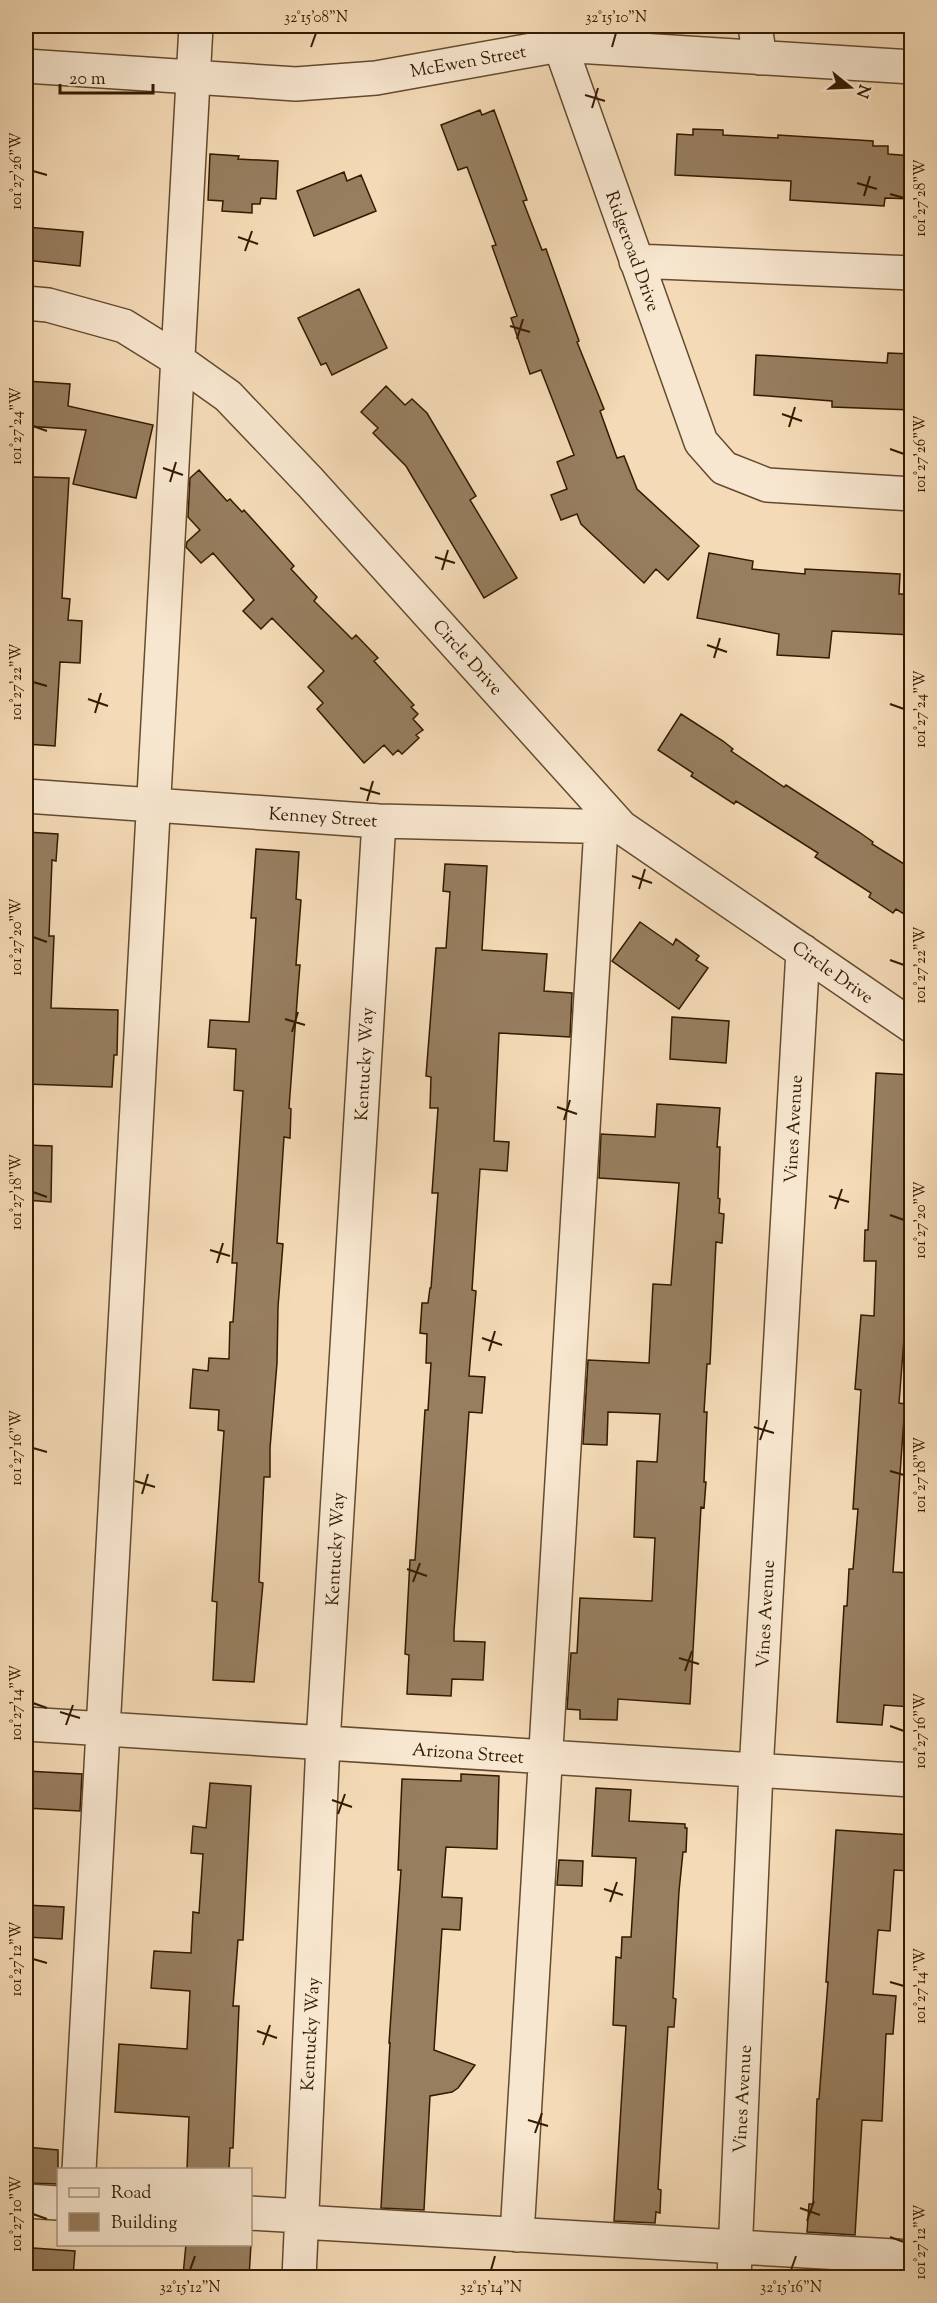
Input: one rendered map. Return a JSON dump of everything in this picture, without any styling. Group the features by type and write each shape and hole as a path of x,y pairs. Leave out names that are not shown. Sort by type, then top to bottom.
{"street":[{"path":"79,2168 196,26"},
{"path":"755,26 760,58"},
{"name":"McEwen Street","path":"26,66 296,84 376,78 558,35 760,58 912,67"},
{"name":"Ridgeroad Drive","path":"558,35 700,442 724,468 767,485 912,494"},
{"path":"636,261 912,273"},
{"name":"Circle Drive","path":"26,303 48,305 124,326 178,360 228,396 310,482 611,827 803,951 912,1026"},
{"name":"Kenney Street","path":"26,796 379,821 611,827"},
{"name":"Kentucky Way","path":"299,2277 323,1743 379,821"},
{"path":"517,2235 546,1758 611,827"},
{"name":"Vines Avenue","path":"734,2277 756,1771 803,951"},
{"name":"Arizona Street","path":"26,1724 912,1780"},
{"path":"26,2201 57,2203"},
{"path":"252,2213 517,2235 735,2245 912,2257"}],"building":[{"path":"480,110 482,115 494,110 527,200 523,201 542,250 546,249 579,341 577,342 604,409 600,411 617,458 624,456 637,489 699,546 668,580 656,569 644,583 581,524 577,514 561,520 551,495 567,489 557,462 574,455 541,370 530,374 511,318 517,316 492,246 496,245 467,167 458,170 441,125"},
{"path":"693,129 723,130 723,135 778,138 778,135 873,141 873,146 888,146 888,154 912,156 912,199 885,198 884,206 790,200 791,181 675,175 677,134 693,135"},
{"path":"210,154 239,156 238,159 278,161 276,199 261,198 260,204 252,204 252,213 222,211 223,201 208,200"},
{"path":"344,172 347,181 361,175 376,211 314,236 297,191"},
{"path":"26,227 83,232 80,266 26,260"},
{"path":"359,289 387,348 332,375 326,363 321,365 298,318"},
{"path":"888,353 912,354 912,410 832,407 832,401 754,395 756,355 887,363"},
{"path":"26,381 70,384 68,406 153,425 136,498 73,484 86,430 26,426"},
{"path":"386,386 405,405 412,399 427,413 476,496 470,500 517,578 484,598 406,466 373,433 378,428 361,412"},
{"path":"199,470 227,501 230,499 242,512 244,510 294,566 291,569 317,597 314,601 352,639 356,635 378,658 374,661 414,705 411,707 418,714 413,719 423,730 416,735 419,738 402,754 398,750 393,755 384,745 364,763 317,709 323,703 308,687 324,671 272,618 261,629 243,611 254,600 213,553 201,563 186,547 187,542 200,530 188,517 190,478"},
{"path":"33,477 69,478 62,598 70,599 68,620 82,621 80,663 60,662 55,746 26,744 26,513 31,513"},
{"path":"709,553 753,561 752,569 805,574 805,569 900,574 899,594 912,594 912,635 832,631 829,658 777,655 779,634 697,618"},
{"path":"681,714 723,741 733,749 731,751 784,787 786,785 912,869 912,919 896,909 893,913 869,897 871,893 815,857 818,853 736,801 734,804 691,776 693,773 658,750"},
{"path":"26,832 58,834 56,861 52,860 49,936 54,936 51,1008 118,1010 117,1055 114,1055 112,1087 26,1084"},
{"path":"256,849 299,852 296,899 301,900 296,965 300,965 289,1108 291,1109 290,1138 284,1137 277,1243 283,1244 278,1307 277,1363 270,1477 264,1477 259,1582 263,1583 254,1682 213,1680 217,1602 212,1601 224,1431 218,1430 219,1410 190,1408 193,1369 208,1371 209,1358 229,1359 230,1322 233,1322 237,1263 232,1263 243,1091 234,1090 236,1049 208,1047 210,1020 249,1022 256,918 251,918"},
{"path":"445,864 487,866 482,950 547,954 544,991 572,993 570,1037 499,1033 494,1141 509,1142 507,1171 480,1169 472,1290 476,1291 469,1376 485,1377 482,1413 469,1412 454,1631 454,1641 485,1642 483,1680 452,1679 451,1696 407,1694 409,1655 405,1654 410,1560 415,1560 425,1410 428,1410 431,1363 426,1363 427,1334 420,1333 422,1303 428,1303 431,1288 438,1193 432,1193 438,1108 430,1108 431,1077 426,1076 436,948 446,948 450,892 443,891"},
{"path":"640,922 673,945 676,939 699,956 696,960 708,968 679,1009 612,961"},
{"path":"672,1017 729,1021 726,1063 670,1059"},
{"path":"876,1073 912,1075 912,1300 907,1300 899,1403 905,1404 893,1572 912,1573 912,1609 906,1668 912,1669 912,1707 884,1705 882,1725 837,1722 844,1606 847,1606 849,1569 853,1569 858,1509 853,1509 861,1390 855,1389 861,1315 874,1316 876,1261 864,1261 865,1230 868,1230"},
{"path":"657,1104 720,1108 717,1147 720,1147 718,1198 720,1199 719,1213 724,1214 722,1243 716,1242 710,1364 707,1364 704,1412 707,1412 704,1482 706,1482 704,1508 701,1507 690,1704 618,1699 617,1720 580,1719 580,1710 567,1709 571,1653 577,1653 580,1598 652,1601 655,1538 634,1537 637,1461 657,1462 660,1414 608,1412 607,1445 583,1444 588,1360 649,1363 653,1284 671,1285 679,1183 599,1178 601,1134 655,1137"},
{"path":"26,1145 52,1146 51,1202 26,1200"},
{"path":"26,1771 82,1774 80,1811 26,1808"},
{"path":"461,1774 499,1776 497,1849 446,1847 442,1897 462,1898 460,1930 442,1929 434,2050 475,2065 458,2088 452,2092 430,2096 424,2210 381,2208 401,1870 398,1870 402,1779 461,1781"},
{"path":"210,1783 251,1786 243,1940 238,1940 233,2006 239,2006 233,2148 230,2148 229,2168 187,2168 189,2117 115,2112 119,2044 187,2049 190,1991 151,1988 154,1951 191,1953 193,1912 199,1913 203,1854 191,1853 193,1826 206,1828"},
{"path":"596,1788 631,1790 629,1821 685,1824 687,1828 686,1852 683,1852 679,1891 673,1998 676,1999 674,2027 668,2027 658,2189 661,2190 660,2213 656,2212 655,2223 614,2221 626,2026 613,2025 616,1957 621,1958 622,1937 631,1937 636,1858 592,1856"},
{"path":"836,1830 912,1835 912,1871 894,1870 890,1931 878,1930 873,1994 896,1996 893,2034 886,2034 882,2121 862,2120 855,2235 807,2232 809,2204 813,2204 817,2099 819,2099 828,1982 826,1982"},
{"path":"559,1860 583,1861 582,1886 557,1885"},
{"path":"26,1905 64,1907 62,1939 26,1937"},
{"path":"26,2147 58,2150 57,2184 26,2183"},
{"path":"186,2246 251,2246 249,2277 183,2275"},
{"path":"33,2248 75,2251 73,2277 30,2277"}]}
